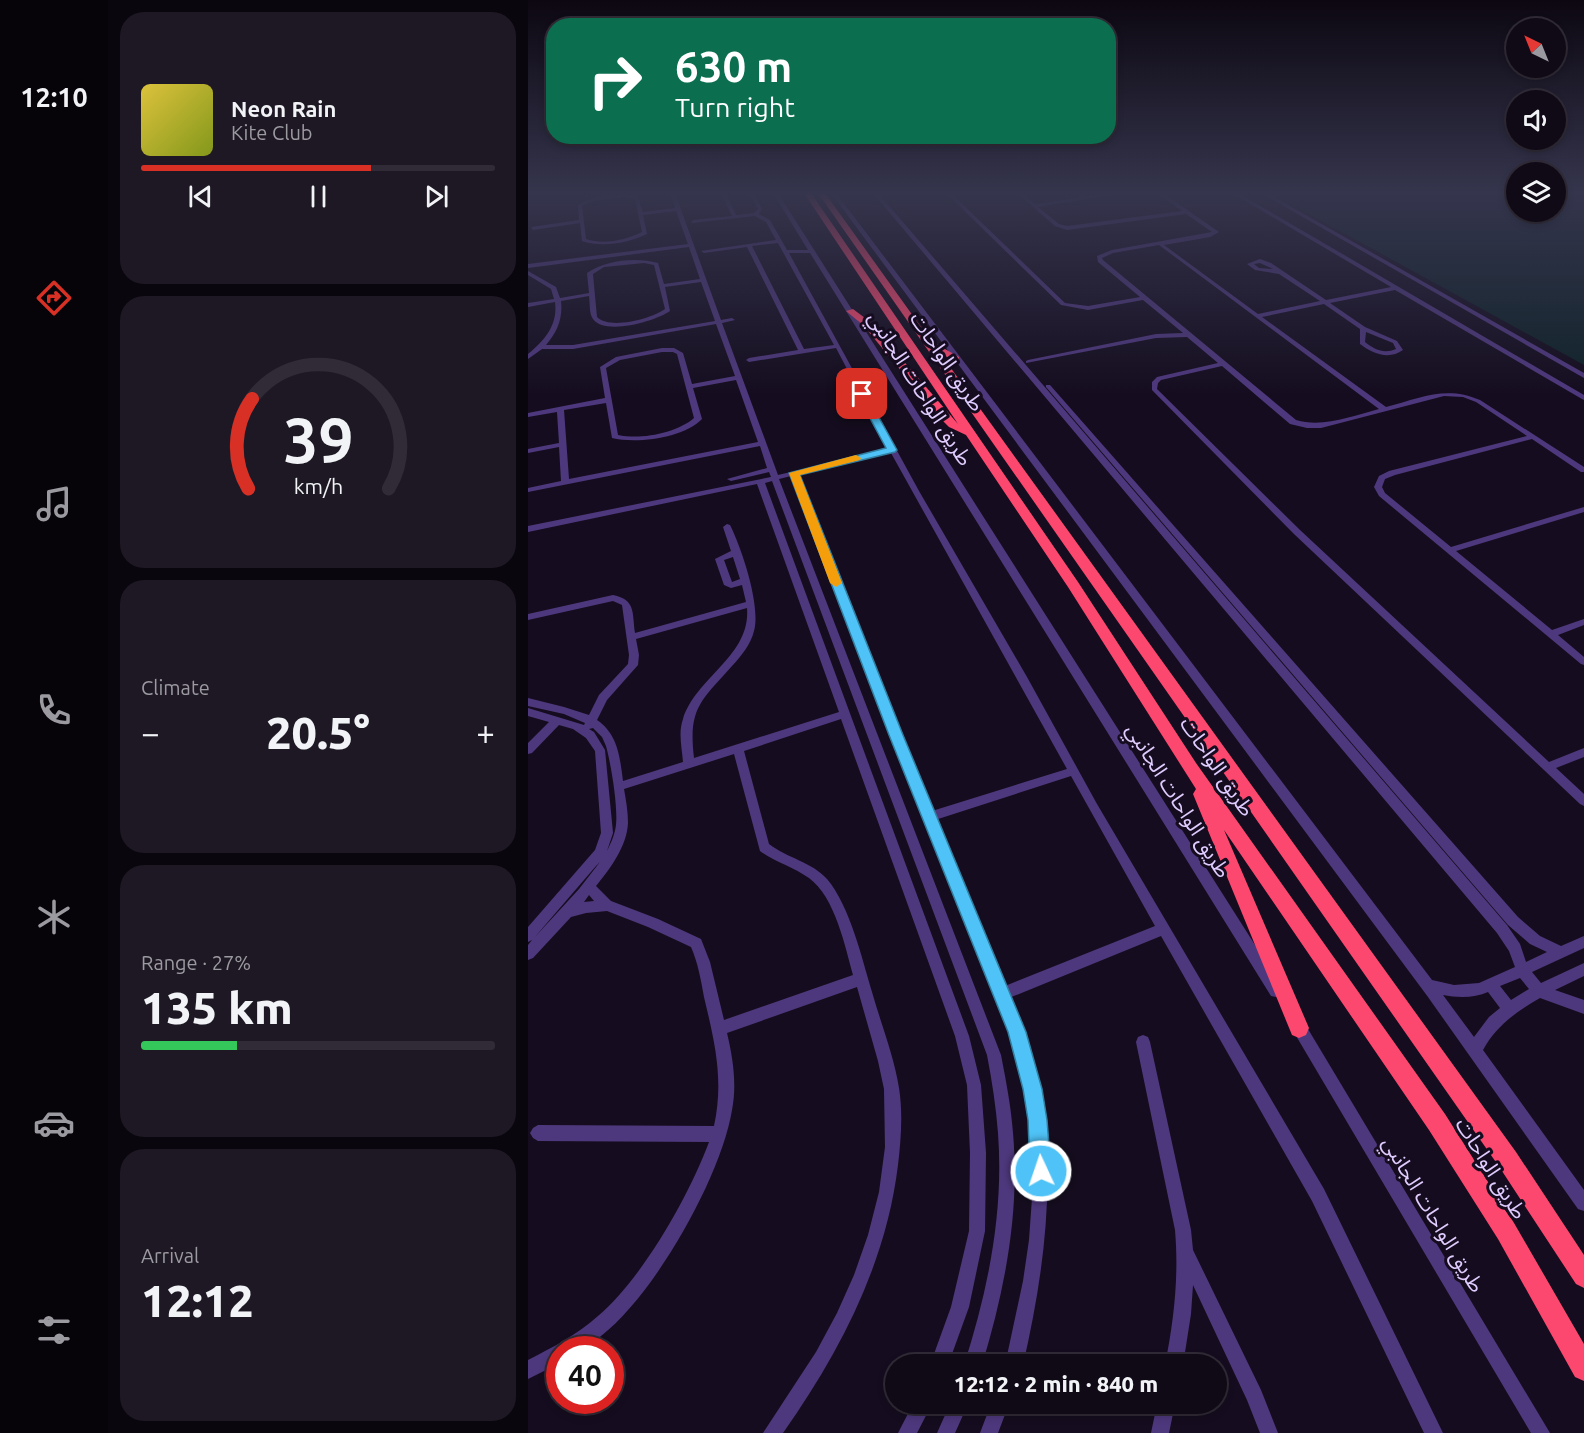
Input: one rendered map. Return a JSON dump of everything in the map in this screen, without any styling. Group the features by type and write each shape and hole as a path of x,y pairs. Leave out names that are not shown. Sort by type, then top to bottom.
{"highway":[{"name":"طريق الواحات","path":"852,260 1073,585 1190,767 1437,1122 1506,1231 1584,1368"},
{"name":"طريق الواحات","path":"868,260 1508,1160 1584,1276"},
{"path":"850,312 866,323 949,422 970,433"},
{"path":"925,340 957,359"},
{"path":"1073,585 1085,586 1096,578"},
{"path":"1190,767 1299,1028"}],"street":[{"path":"528,265 566,260"},
{"path":"695,260 773,474 990,1044 999,1079 1006,1130 1008,1189 1001,1254 986,1325 977,1354"},
{"path":"756,260 802,352"},
{"path":"789,260 892,450 1318,1195 1434,1433"},
{"name":"طريق الواحات الجانبي","path":"818,260 1299,1028 1541,1433"},
{"name":"طريق الواحات الجانبي","path":"883,260 1427,985 1584,1203"},
{"path":"935,260 1072,419 1141,493 1363,758 1509,938 1522,971 1539,991 1584,1007"},
{"path":"936,260 1026,360 1130,495 1363,758 1520,928 1544,945 1561,953"},
{"path":"1017,260 1063,304 1088,308 1145,298"},
{"path":"1100,260 1297,424 1322,426 1444,394 1464,395 1478,400 1584,470"},
{"path":"1181,260 1384,409"},
{"path":"1352,260 1396,288 1584,393"},
{"path":"1352,260 1584,398"},
{"path":"1379,260 1584,376"},
{"path":"653,262 656,264 662,285 668,309 666,312 652,318 616,324 604,324 596,319 590,273 609,265 653,262"},
{"path":"1280,272 1363,327 1395,342 1400,350 1387,354 1370,349 1362,343 1363,327"},
{"path":"528,273 551,286 556,329 541,347 528,357"},
{"path":"528,278 548,289 553,303"},
{"path":"662,285 702,279"},
{"path":"1256,316 1396,288"},
{"path":"528,305 592,296"},
{"path":"528,353 544,339 550,319"},
{"path":"541,347 573,347 732,320"},
{"path":"1026,360 1153,333 1177,325"},
{"path":"1026,360 1156,336 1188,335"},
{"path":"750,360 837,346"},
{"path":"668,350 678,351 690,385 699,415 696,423 682,429 634,439 626,440 615,436 604,370 606,364 618,358 668,350"},
{"path":"1223,364 1160,378 1155,382 1154,389 1297,532 1584,801"},
{"path":"690,385 737,376"},
{"path":"528,413 608,399"},
{"path":"528,413 608,399"},
{"path":"560,409 565,483"},
{"path":"1533,437 1392,473 1380,481 1378,487 1382,494 1584,662"},
{"path":"528,490 762,442"},
{"path":"528,451 563,444"},
{"path":"528,522 773,474 794,473 892,450"},
{"path":"794,473 929,817 1002,994 1026,1060 1037,1120 1040,1208 1037,1254 1016,1354"},
{"path":"528,529 760,481 773,474"},
{"path":"760,481 962,1036 974,1085 978,1153 977,1231 960,1307 943,1354"},
{"path":"1130,495 1141,493"},
{"path":"1449,550 1584,509"},
{"path":"689,764 686,729 688,717 706,687 745,642 752,622 750,604 727,527"},
{"path":"735,553 720,559 727,583 731,585 743,581"},
{"path":"528,617 618,598 626,604 633,665 603,698 572,719 556,720 528,712"},
{"path":"631,637 750,604"},
{"path":"1551,634 1584,622"},
{"path":"528,954 600,853 607,833 600,750 588,726 603,698"},
{"path":"528,702 588,726 600,727 610,741 622,826 608,860 588,886 528,936"},
{"path":"618,787 846,714"},
{"path":"528,750 556,720"},
{"path":"738,749 764,847 774,856 812,873 828,889 861,979 893,1100 893,1142 888,1187 874,1243 860,1284 840,1329 795,1402 772,1433"},
{"path":"1548,767 1584,752"},
{"path":"929,817 1074,771"},
{"path":"903,873 923,867"},
{"path":"587,1336 608,1319 633,1291 688,1206 709,1166 725,1110 727,1089 727,1070 719,1029 704,964 696,944 607,905 588,886"},
{"path":"558,911 607,905"},
{"path":"1002,994 1164,929"},
{"path":"1427,985 1461,991 1492,986 1584,942"},
{"path":"1474,1051 1488,1026 1508,1008 1584,969"},
{"path":"719,1029 861,979"},
{"path":"1492,986 1508,1008"},
{"path":"1143,1042 1184,1230 1185,1307 1176,1354"},
{"path":"538,1133 719,1134"},
{"path":"1186,1253 1255,1396 1269,1433"},
{"path":"528,1370 546,1360"},
{"path":"907,1433 917,1414"},
{"path":"946,1433 954,1414"},
{"path":"989,1433 996,1414"},
{"path":"1160,1433 1164,1414"}],"shaded area":[{"path":"1393,260 1584,260 1584,365"}],"slow traffic":[{"path":"836,583 794,473 856,458"}],"route":[{"path":"862,394 892,450 794,473 945,860 1017,1032 1032,1089 1041,1171"}]}
